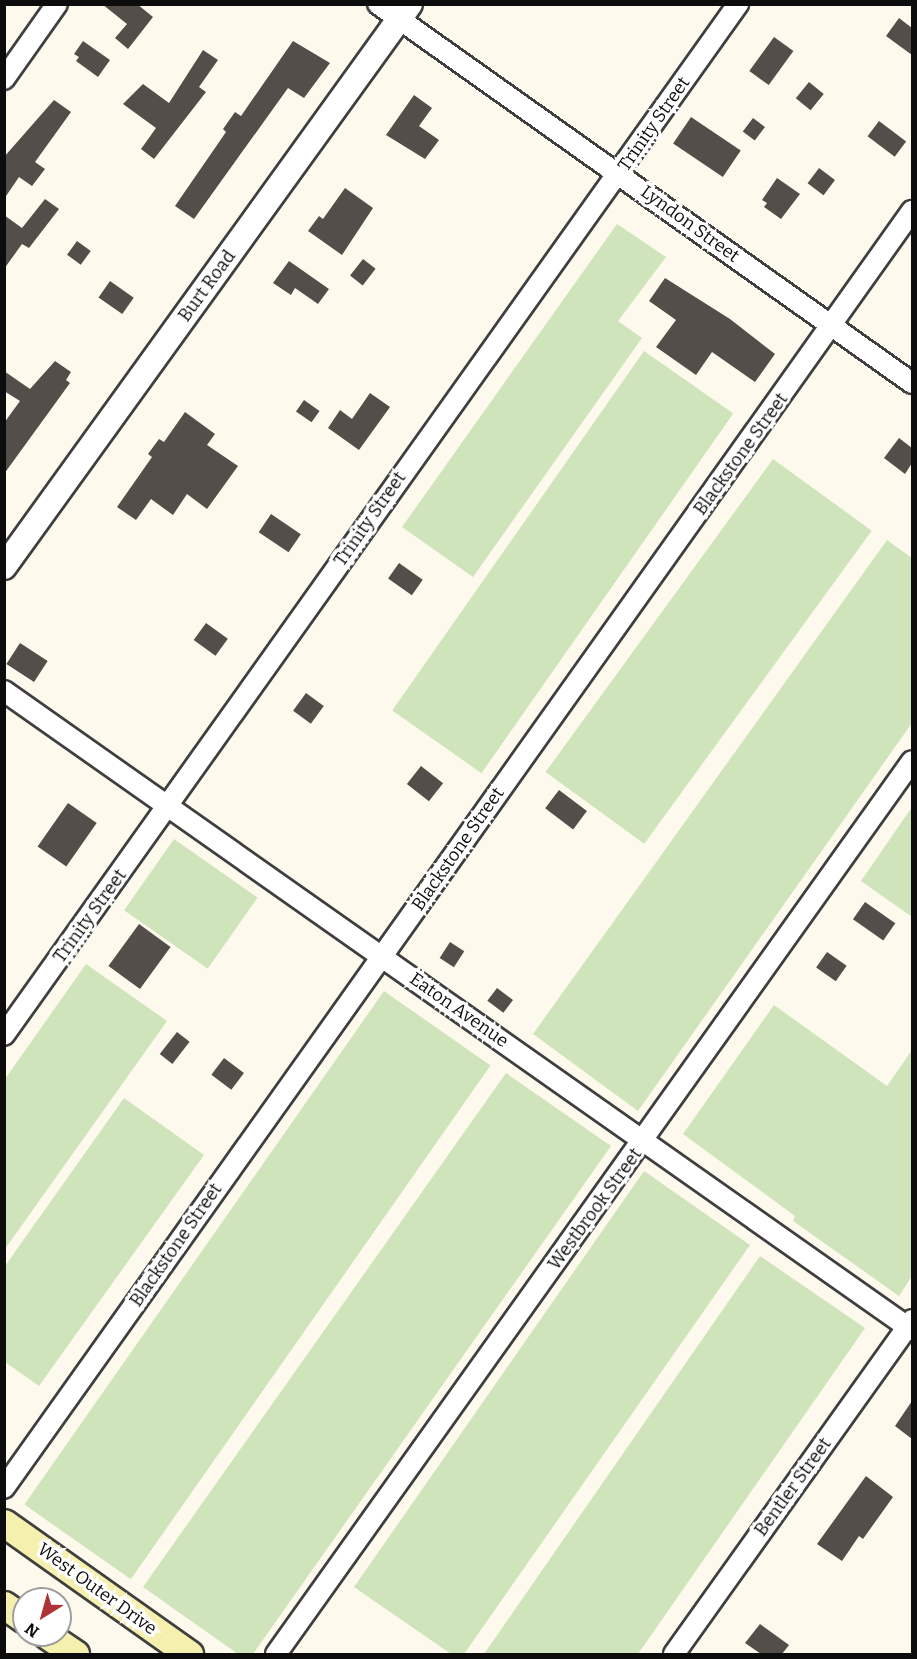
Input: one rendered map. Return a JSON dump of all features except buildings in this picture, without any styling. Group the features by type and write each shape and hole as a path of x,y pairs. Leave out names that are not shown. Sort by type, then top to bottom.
{"main road":[{"name":"West Outer Drive","path":"4,1523 189,1654"}],"street":[{"path":"4,78 57,4"},
{"name":"Lyndon Street","path":"378,4 405,12 620,173 912,383"},
{"name":"Trinity Street","path":"4,1035 398,480 620,173 738,4"},
{"name":"Burt Road","path":"4,567 405,12"},
{"name":"Blackstone Street","path":"4,1488 912,211"},
{"name":"Eaton Avenue","path":"4,691 643,1141 911,1326"},
{"name":"Westbrook Street","path":"276,1654 912,761"},
{"name":"Bentler Street","path":"674,1654 911,1326"}],"green space":[{"path":"617,224 666,257 618,321 642,338 473,577 402,527"},
{"path":"644,351 733,414 481,773 392,711"},
{"path":"773,459 872,531 644,844 546,772"},
{"path":"887,540 912,558 912,723 638,1111 533,1034"},
{"path":"912,807 912,917 861,881"},
{"path":"174,839 258,898 208,969 124,910"},
{"path":"86,964 167,1021 5,1249 5,1079"},
{"path":"384,991 490,1066 131,1579 24,1505"},
{"path":"774,1005 887,1086 912,1050 912,1276 899,1296 793,1221 795,1216 683,1134"},
{"path":"506,1073 611,1146 253,1654 238,1654 143,1587"},
{"path":"124,1098 204,1155 39,1386 5,1362 5,1266"},
{"path":"644,1171 750,1245 464,1654 451,1654 354,1587"},
{"path":"760,1256 865,1328 638,1654 484,1654"}]}
